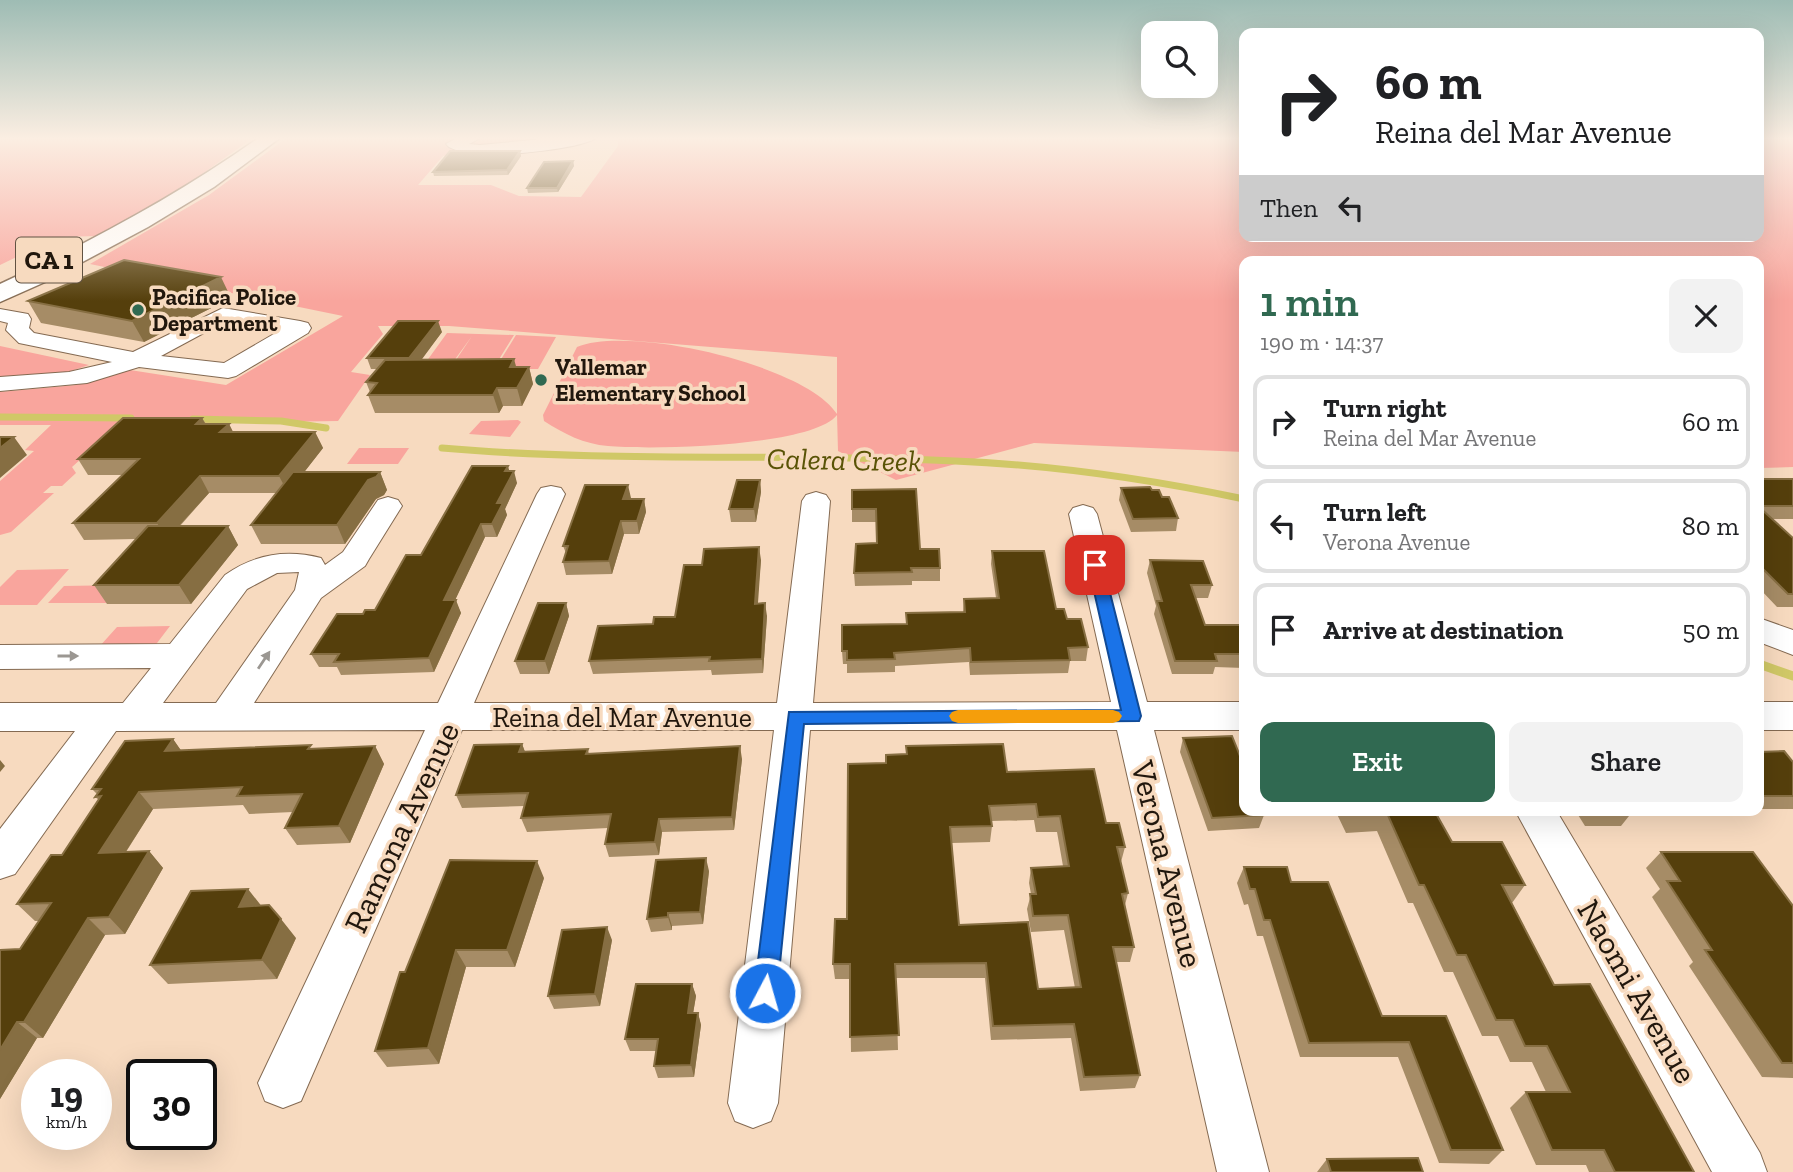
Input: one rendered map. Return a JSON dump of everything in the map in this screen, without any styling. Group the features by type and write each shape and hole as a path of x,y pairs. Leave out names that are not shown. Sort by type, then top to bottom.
{"highway":[{"name":"CA 1","path":"0,284 132,218 174,192"},
{"name":"CA 1","path":"0,294 80,257 165,210 192,192"}],"street":[{"path":"0,315 20,319 17,330 27,338 136,360 228,371 300,328 223,314 136,360 119,369 92,376 0,384"},
{"name":"Ramona Avenue","path":"284,1083 551,494"},
{"path":"753,1104 796,717 816,501"},
{"path":"310,591 354,559 388,506"},
{"name":"Verona Avenue","path":"1083,514 1243,1172"},
{"path":"0,860 119,717 180,656 231,588 251,572 271,564 303,563 315,569 315,580 310,591 226,717"},
{"path":"1764,631 1793,643"},
{"path":"0,657 180,656"},
{"name":"Reina del Mar Avenue","path":"0,717 1239,716"},
{"path":"1764,716 1793,716"},
{"name":"Naomi Avenue","path":"1538,816 1741,1172"}],"shaded area":[{"path":"0,192 174,192 98,236 58,237 0,265"},
{"path":"214,192 508,192 519,196 581,197 585,192 1239,192 1239,242 1764,242 1764,192 1793,192 1793,467 1764,468 1764,256 1239,256 1239,452 1034,443 896,480 838,451 837,415 822,426 765,440 692,446 599,445 574,438 544,421 543,415 577,347 602,342 636,341 715,354 755,365 791,380 819,396 837,414 837,357 449,326 378,326 383,334 351,372 370,375 338,421 120,424 72,467 76,473 62,486 51,486 43,493 54,493 11,532 0,535 0,481 34,451 25,450 51,425 0,425 0,392 76,385 130,370 226,385 343,316 90,264"},
{"path":"447,333 514,335 493,369 450,369 472,336 448,369 421,369"},
{"path":"516,335 556,337 538,369 495,369"},
{"path":"0,346 89,365 65,373 0,378"},
{"path":"481,421 521,422 510,437 469,434"},
{"path":"359,448 409,448 398,464 347,464"},
{"path":"69,569 37,605 0,605 0,587 17,570"},
{"path":"122,585 107,603 48,603 64,586"},
{"path":"170,626 154,647 99,647 117,627"}],"building":[{"path":"124,260 221,277 132,321 28,301"},
{"path":"398,321 438,321 409,358 367,358"},
{"path":"514,359 510,367 529,367 517,388 497,388 493,395 368,395 377,383 366,382 385,360"},
{"path":"123,418 202,418 196,424 229,424 220,432 315,432 279,476 200,476 157,523 73,523 139,459 78,459"},
{"path":"0,437 14,437 0,448"},
{"path":"472,466 508,466 505,471 514,471 497,503 503,503 492,524 481,524 444,600 456,600 429,658 334,662 339,654 311,654 337,614 363,614 365,610 375,610 406,555 421,555"},
{"path":"293,472 380,472 368,480 337,525 251,525"},
{"path":"1764,479 1793,479 1793,506 1764,506"},
{"path":"737,480 760,480 754,509 729,509"},
{"path":"585,485 628,485 623,499 644,499 637,521 621,521 609,561 563,562 568,546 563,546"},
{"path":"1150,487 1152,490 1159,490 1162,497 1169,497 1178,518 1133,519 1121,488"},
{"path":"916,489 920,549 939,549 940,568 911,568 912,572 854,573 856,544 877,543 876,509 852,509 852,490"},
{"path":"1764,512 1793,538 1793,594 1788,594 1764,570"},
{"path":"148,526 228,526 179,585 94,585"},
{"path":"759,547 755,604 765,603 762,659 709,661 710,657 589,661 598,626 653,624 654,617 675,617 684,565 702,565 704,549"},
{"path":"992,551 1044,551 1056,609 1064,609 1067,619 1081,619 1088,647 1068,648 1070,660 971,662 970,648 894,653 895,659 847,660 847,651 842,651 842,625 907,624 906,613 965,612 964,599 999,598"},
{"path":"1150,560 1203,561 1212,585 1191,585 1205,625 1239,625 1239,654 1215,654 1217,661 1175,661 1157,601 1162,601"},
{"path":"538,603 566,603 545,661 515,661"},
{"path":"1232,736 1239,754 1239,816 1247,816 1212,818 1183,738"},
{"path":"173,739 165,751 311,745 308,749 375,746 339,826 285,828 302,794 237,796 242,787 139,792 99,853 149,851 109,917 88,918 24,1022 17,1022 0,1050 0,950 20,949 51,903 17,904 51,855 62,855 101,796 95,797 101,789 92,789 125,741"},
{"path":"522,744 519,752 588,749 586,754 740,746 732,817 659,819 655,842 605,844 611,814 521,818 528,793 456,795 474,745"},
{"path":"1003,744 1007,772 1094,769 1106,823 1119,823 1125,847 1117,847 1128,893 1122,894 1134,947 1113,947 1140,1075 1084,1077 1074,1024 993,1026 986,963 895,964 899,1035 850,1037 850,964 833,964 835,919 847,919 848,764 886,763 886,755 907,754 906,746","holes":["1036,804 1038,817 1060,816 1069,866 1031,868 1036,894 1030,894 1033,916 1068,915 1081,987 1038,989 1028,922 959,925 950,827 992,826 989,806"]},
{"path":"1784,751 1793,762 1793,796 1764,796 1764,752"},
{"path":"1388,816 1437,816 1452,842 1502,842 1525,885 1502,885 1554,985 1590,984 1694,1172 1615,1172 1604,1150 1552,1150 1526,1092 1570,1092 1547,1046 1525,1046 1513,1020 1496,1020 1466,955 1457,955 1424,885 1419,885"},
{"path":"1661,852 1753,852 1793,906 1793,1063 1782,1063 1705,950 1712,950 1667,881 1680,881"},
{"path":"706,858 700,912 668,913 668,917 647,919 656,860"},
{"path":"450,860 537,861 507,950 456,950 428,1048 375,1051 400,972 405,972"},
{"path":"1244,867 1287,867 1291,882 1328,882 1382,1016 1446,1016 1503,1150 1451,1150 1409,1042 1309,1043 1270,920 1264,920 1255,889 1250,889"},
{"path":"248,889 239,907 269,905 281,919 262,960 150,965 191,891"},
{"path":"607,927 595,994 548,996 562,930"},
{"path":"636,984 692,984 688,1013 698,1013 691,1065 654,1066 658,1039 625,1039"},
{"path":"1418,1158 1423,1172 1331,1172 1327,1159"}],"waterway":[{"name":"Calera Creek","path":"0,417 131,418"},
{"name":"Calera Creek","path":"193,419 281,421 326,428"},
{"name":"Calera Creek","path":"442,448 634,457 891,459 992,463 1101,474 1239,498"},
{"name":"Calera Creek","path":"1764,666 1793,676"}],"slow traffic":[{"path":"958,716 1113,716"}],"place":[{"name":"Pacifica Police Department","path":"138,310"},
{"name":"Vallemar Elementary School","path":"541,380"}],"route":[{"path":"765,993 796,717 1132,716 1095,565"}]}
